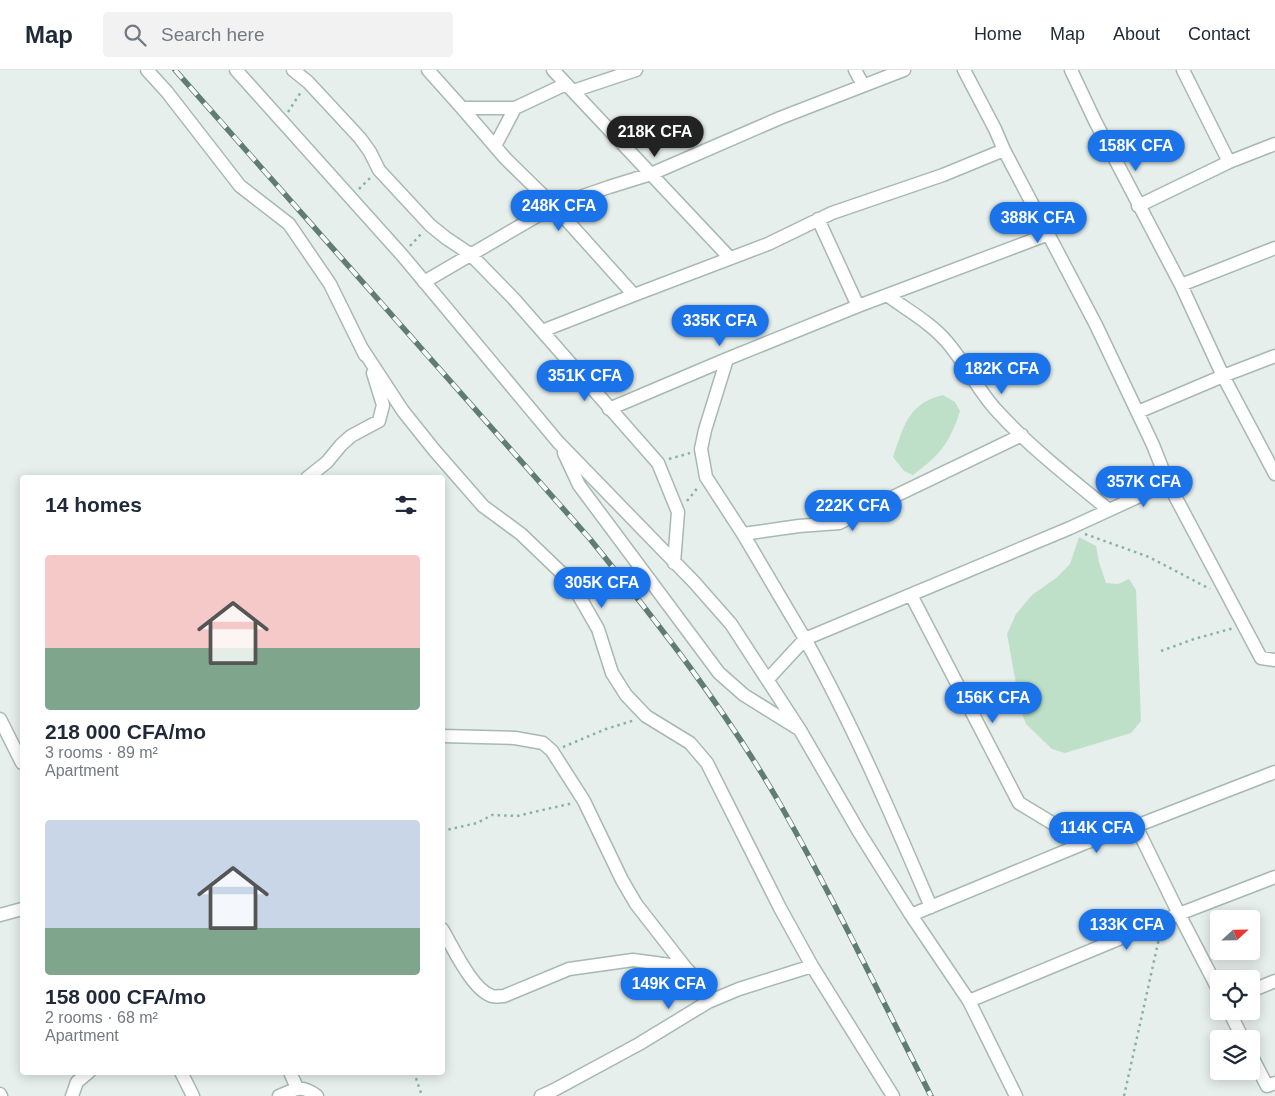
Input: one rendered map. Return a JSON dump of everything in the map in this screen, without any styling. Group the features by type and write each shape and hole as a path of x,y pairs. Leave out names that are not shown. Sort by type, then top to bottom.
{"street":[{"path":"147,70 167,92 240,186 289,224 330,284 375,379 383,401 379,421 351,436 327,462 311,475"},
{"path":"236,70 402,255 558,442 694,582 731,624 800,730 859,832 911,915 969,1001 1016,1096"},
{"path":"293,70 308,82 360,138 379,170 430,225 470,254 542,330 658,463 678,512 674,563"},
{"path":"428,70 506,159 554,206 634,295"},
{"path":"553,70 729,257"},
{"path":"462,108 516,108 569,87 636,70"},
{"path":"855,70 862,85"},
{"path":"424,282 554,206 651,174 780,118 904,70"},
{"path":"964,70 1138,412 1168,483 1261,658 1275,660"},
{"path":"1071,70 1138,206 1181,285 1223,376 1275,474"},
{"path":"1183,70 1229,162"},
{"path":"495,146 516,108"},
{"path":"1138,206 1229,162 1275,144"},
{"path":"542,330 700,270 729,257 768,244 832,213 943,175 1004,150"},
{"path":"818,219 858,306"},
{"path":"609,409 858,306 1049,234"},
{"path":"1181,285 1275,248"},
{"path":"887,295 933,328 956,353 972,380 997,412 1109,510"},
{"path":"361,347 403,410 435,451 483,506 521,534 571,582 598,629 612,673 626,694 646,716 690,743 706,763 780,908 812,966 893,1096"},
{"path":"1138,412 1275,356"},
{"path":"727,359 701,449 706,478 743,534 832,688 852,728 931,907"},
{"path":"743,534 799,526 839,523 1022,435"},
{"path":"558,442 579,485 719,673 744,695 800,730"},
{"path":"768,679 805,639 1070,528 1168,483"},
{"path":"911,595 1019,803 1085,843"},
{"path":"0,719 17,741 20,754"},
{"path":"445,736 515,738 543,743 552,751 584,801 622,880 636,904 697,980 708,1002"},
{"path":"911,915 1085,843 1136,826 1275,772"},
{"path":"1136,826 1210,974"},
{"path":"969,1001 1163,920 1275,877"},
{"path":"0,915 20,910"},
{"path":"445,934 475,983 493,997 504,996 569,969 633,960 685,967"},
{"path":"540,1096 556,1093 708,1002 740,989 812,966"},
{"path":"1260,987 1275,981"},
{"path":"1260,1072 1267,1086 1275,1082"},
{"path":"72,1096 77,1082 85,1075"},
{"path":"182,1075 193,1096"},
{"path":"291,1075 297,1088"},
{"path":"279,1096 297,1088 308,1089 317,1096"}],"path":[{"path":"283,122 308,82"},
{"path":"350,197 379,170"},
{"path":"402,255 430,225"},
{"path":"658,463 701,449"},
{"path":"678,512 706,478"},
{"path":"1070,528 1149,557 1230,600"},
{"path":"1161,651 1194,639 1244,626"},
{"path":"552,751 606,729 646,716"},
{"path":"445,830 477,823 492,815 517,816 584,801"},
{"path":"1124,1096 1163,920"},
{"path":"415,1075 422,1096"}],"green space":[{"path":"943,395 955,402 960,411 956,422 948,440 937,455 913,475 904,471 893,457 904,426 909,417 922,404"},
{"path":"1079,537 1096,546 1106,583 1118,584 1129,579 1136,590 1141,721 1131,733 1065,753 1052,749 1026,724 1021,711 1007,634 1016,614 1032,595 1056,578 1070,564"}],"railway":[{"path":"175,70 590,539 690,668 737,735 780,804 838,912 931,1096"}]}
